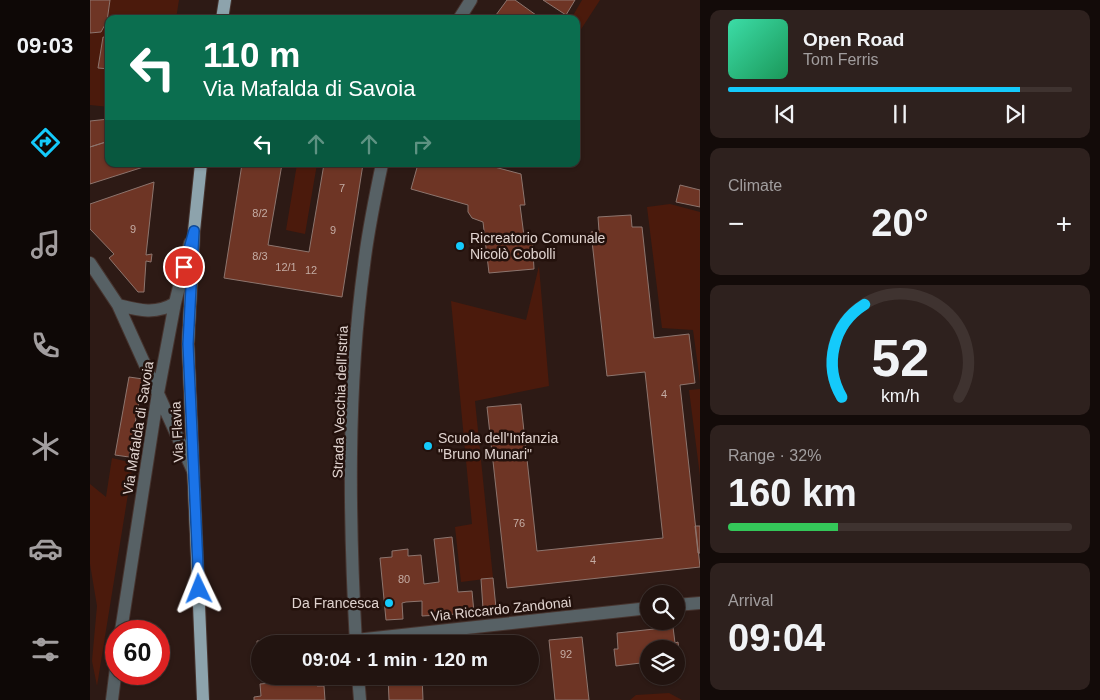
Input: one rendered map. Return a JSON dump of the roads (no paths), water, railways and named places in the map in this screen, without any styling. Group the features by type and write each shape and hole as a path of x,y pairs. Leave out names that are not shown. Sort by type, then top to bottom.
{"main road":[{"path":"223,15 225,0"},
{"name":"Via Flavia","path":"201,167 194,231 188,344 203,700"}],"street":[{"path":"461,15 471,0"},
{"name":"Strada Vecchia dell'Istria","path":"356,635 351,475 356,346 364,267 381,167"},
{"name":"Via Mafalda di Savoia","path":"123,620 174,303 194,231"},
{"path":"90,263 118,305 195,476"},
{"path":"118,305 153,311 161,310 174,303"},
{"path":"685,604 700,603"},
{"name":"Via Riccardo Zandonai","path":"416,635 640,609"},
{"path":"112,700 114,685"},
{"path":"359,685 360,700"}],"place":[{"name":"Ricreatorio Comunale Nicolò Cobolli","path":"460,246"},
{"name":"Scuola dell'Infanzia \"Bruno Munari\"","path":"428,446"},
{"name":"Da Francesca","path":"389,603"}]}
